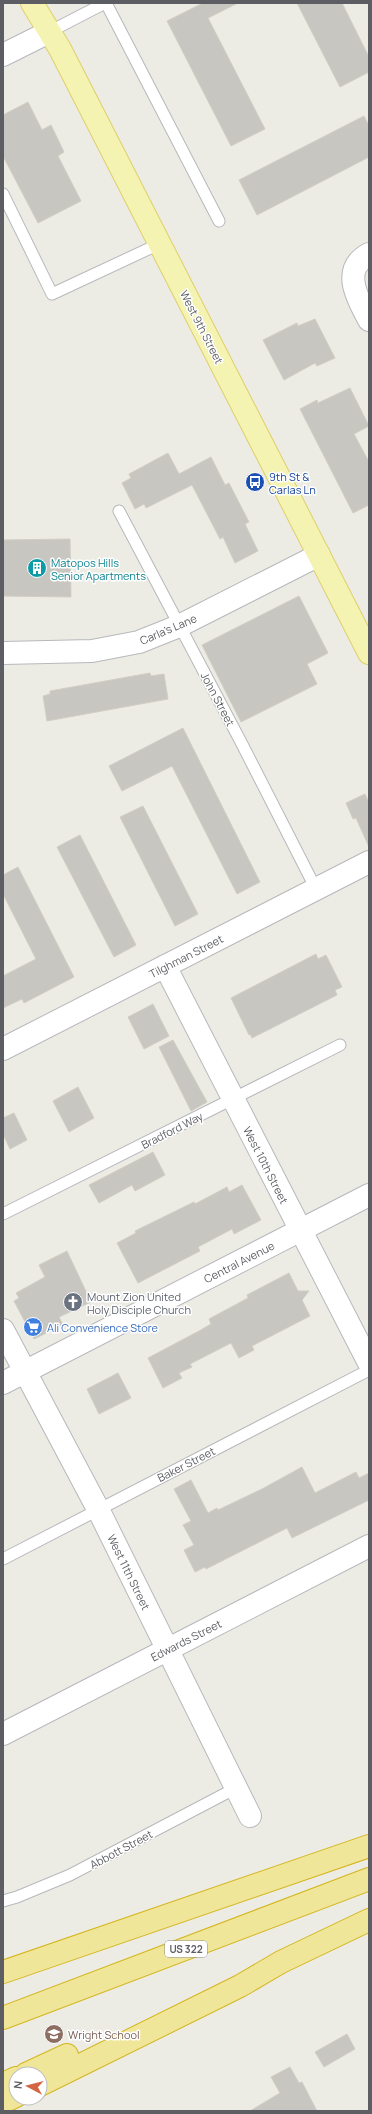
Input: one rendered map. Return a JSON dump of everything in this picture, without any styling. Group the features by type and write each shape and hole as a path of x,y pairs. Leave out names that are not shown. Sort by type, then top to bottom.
{"highway":[{"path":"3,1972 369,1846"},
{"name":"US 322","path":"3,2018 369,1879"},
{"path":"48,2081 240,1986 281,1962 369,1920"},
{"path":"44,2066 236,1978 281,1962"}],"main road":[{"name":"West 9th Street","path":"32,3 49,32 159,244 369,653"}],"street":[{"path":"3,55 49,32"},
{"path":"369,254 361,259 353,275 355,292 369,320"},
{"name":"Carla's Lane","path":"3,653 92,651 139,642 179,626 319,555"},
{"name":"Tilghman Street","path":"3,1049 369,862"},
{"name":"West 10th Street","path":"165,966 369,1363"},
{"name":"Central Avenue","path":"3,1384 369,1195"},
{"name":"West 11th Street","path":"3,1330 98,1509 250,1816"},
{"name":"Edwards Street","path":"3,1734 369,1546"}],"lane":[{"path":"49,32 105,3 218,221"},
{"path":"3,194 52,294 159,244"},
{"name":"John Street","path":"119,511 242,744 316,889"},
{"name":"Bradford Way","path":"3,1214 340,1046"},
{"name":"Baker Street","path":"3,1559 369,1370"},
{"name":"Abbott Street","path":"3,1900 17,1898 70,1875 236,1788"}],"building":[{"path":"203,3 238,3 208,18 265,129 231,146 167,21"},
{"path":"297,3 342,3 369,57 369,72 340,87"},
{"path":"28,102 42,130 51,125 64,152 58,156 81,201 38,223 3,156 3,115"},
{"path":"364,116 369,126 369,157 257,215 239,180"},
{"path":"315,319 335,358 317,366 315,363 284,380 263,340 297,323 298,326"},
{"path":"350,388 369,426 354,434 369,462 369,505 353,513 300,409 317,400 318,403"},
{"path":"168,453 179,474 211,457 225,485 229,483 249,522 245,524 258,551 235,563 223,537 220,539 192,485 146,508 144,504 135,509 122,483 131,478 129,474"},
{"name":"Matopos Hills Senior Apartments","path":"70,539 71,597 3,596 3,540"},
{"path":"299,596 328,653 307,664 317,684 241,722 202,645"},
{"path":"150,673 151,676 164,674 168,699 47,721 43,696 50,694 50,691"},
{"path":"183,728 260,882 237,894 172,766 122,791 109,766"},
{"path":"365,794 369,803 369,847 356,818 353,819 346,803"},
{"path":"143,806 198,914 175,926 120,817"},
{"path":"80,835 136,945 114,957 57,847"},
{"path":"18,867 74,977 24,1003 22,999 3,1008 3,976 36,959 3,894 3,875"},
{"path":"316,954 318,959 326,955 342,987 335,990 337,995 252,1038 250,1034 249,1035 231,998"},
{"path":"153,1004 169,1036 144,1049 128,1017"},
{"path":"173,1040 207,1102 191,1111 159,1047"},
{"path":"78,1087 94,1118 69,1132 53,1101"},
{"path":"14,1113 27,1140 10,1149 3,1134 3,1118"},
{"path":"153,1152 165,1175 135,1191 132,1185 99,1203 89,1185"},
{"path":"242,1185 261,1220 234,1234 232,1229 198,1247 200,1251 138,1283 117,1243 136,1233 135,1231 194,1202 195,1204 227,1187 229,1192"},
{"path":"67,1251 91,1302 59,1317 63,1325 34,1339 14,1301 19,1298 16,1293 45,1277 39,1265"},
{"path":"289,1273 298,1291 309,1291 302,1300 310,1316 252,1346 254,1350 239,1358 231,1343 190,1364 192,1367 179,1373 182,1378 163,1388 148,1358 211,1324 209,1319 248,1298 247,1295"},
{"path":"118,1373 131,1398 99,1414 87,1389"},
{"path":"302,1467 315,1493 356,1472 359,1478 369,1473 369,1500 292,1538 287,1528 206,1569 205,1567 195,1572 184,1550 194,1545 183,1525 191,1521 174,1489 191,1480 208,1513 217,1508 218,1510 262,1489"},
{"path":"347,2034 355,2049 324,2067 315,2052"},
{"path":"290,2067 299,2083 302,2082 317,2111 250,2111 280,2093 271,2077"}],"place":[{"name":"9th St & Carlas Ln","path":"255,482"},
{"name":"Matopos Hills Senior Apartments","path":"37,568"},
{"name":"Mount Zion United Holy Disciple Church","path":"73,1302"},
{"name":"Ali Convenience Store","path":"33,1327"},
{"name":"Wright School","path":"54,2034"}]}
